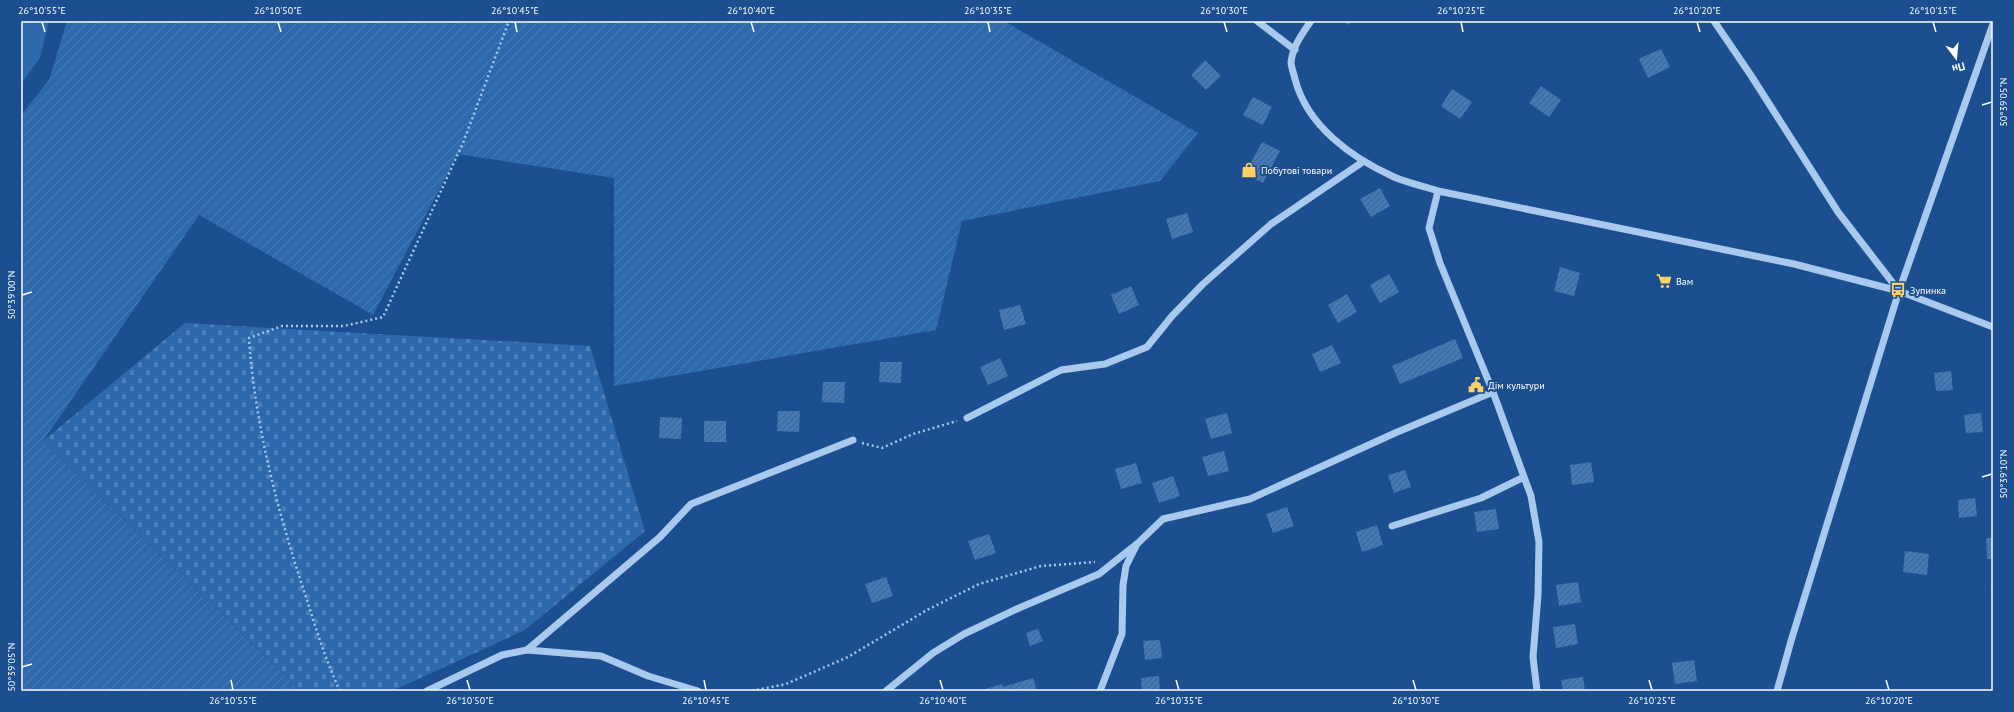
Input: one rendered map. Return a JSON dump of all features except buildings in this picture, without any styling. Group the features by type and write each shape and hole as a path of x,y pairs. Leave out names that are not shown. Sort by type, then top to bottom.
{"street":[{"path":"1257,21 1295,50"},
{"path":"1311,21 1298,39 1291,63 1297,86 1309,112 1328,134 1353,155 1395,177 1438,191 1794,264 1899,291 1993,327"},
{"path":"1714,21 1752,77 1838,212 1899,291"},
{"path":"1777,691 1899,291 1993,24"},
{"path":"968,418 1061,370 1105,364 1147,347 1172,316 1203,284 1271,224 1364,161"},
{"path":"1438,191 1429,228 1440,263 1493,392 1531,496 1539,542 1538,595 1533,657 1537,691"},
{"path":"886,691 933,653 958,638 1019,608 1099,574 1138,543 1163,519 1250,499 1394,433 1493,392"},
{"path":"527,650 660,537 691,504 853,440"},
{"path":"1392,526 1481,498 1524,477"},
{"path":"1100,691 1122,634 1123,585 1126,566 1138,543"},
{"path":"426,691 502,655 527,650 601,656 648,676 698,691"}],"path":[{"path":"340,691 328,666 297,571 271,481 251,366 249,338 282,326 344,326 383,317 463,142 509,21"},
{"path":"853,440 882,448 913,434 968,418"},
{"path":"752,691 786,684 848,657 927,610 979,584 1041,566 1092,563 1098,561"}],"green space":[{"path":"21,21 49,21 40,58 21,84"},
{"path":"67,21 1004,21 1198,133 1160,181 962,221 936,330 614,386 614,178 458,154 373,315 199,215 43,441 301,691 21,691 21,115 49,80"},
{"path":"185,323 590,346 645,531 525,630 392,691 301,691 43,441"}],"place":[{"name":"Побутові товари","path":"1249,170"},
{"name":"Вам","path":"1664,281"},
{"name":"Зупинка","path":"1898,290"},
{"name":"Дім культури","path":"1476,385"}]}
